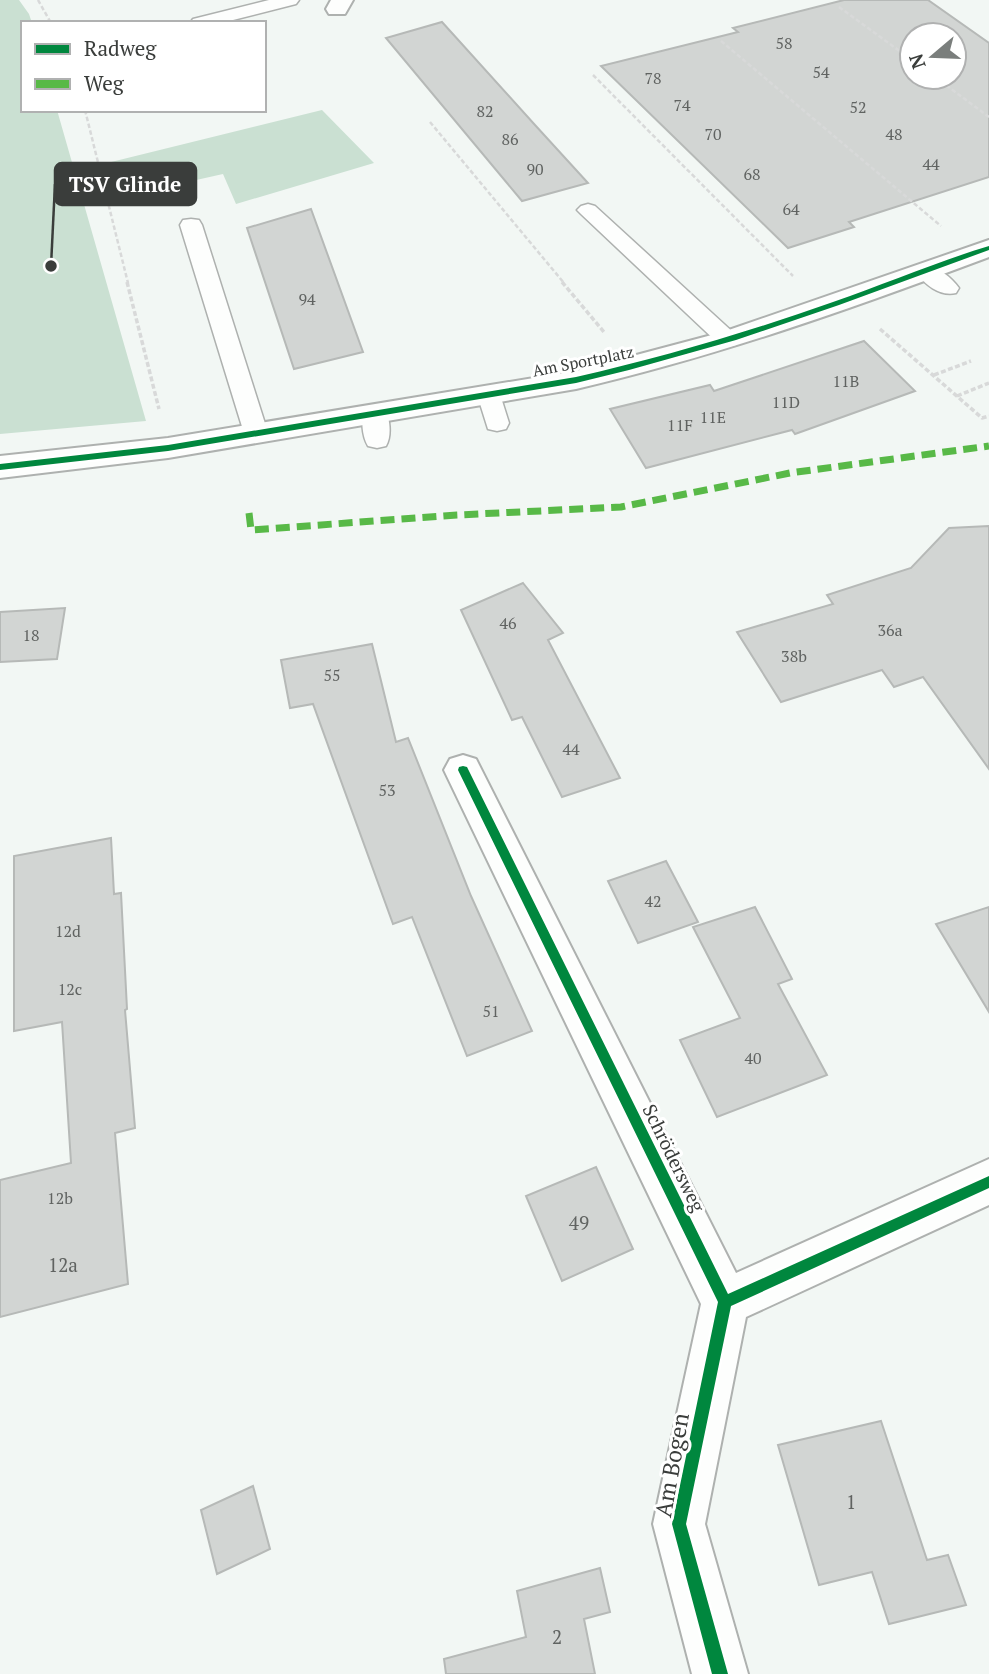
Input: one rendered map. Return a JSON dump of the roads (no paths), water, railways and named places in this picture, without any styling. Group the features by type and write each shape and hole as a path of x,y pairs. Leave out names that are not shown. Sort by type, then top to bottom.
{"street":[{"name":"Am Sportplatz","path":"0,467 168,448 256,433 376,427 489,394 634,368 837,305 937,280 981,251"},
{"name":"Schrödersweg","path":"463,769 725,1302"},
{"path":"725,1302 989,1182"},
{"name":"Am Bogen","path":"720,1674 679,1524 725,1302"}],"lane":[{"path":"207,21 290,0"},
{"path":"588,210 728,340"},
{"path":"191,225 256,433"},
{"path":"489,394 497,423"}],"place":[{"name":"TSV Glinde","path":"51,266"}]}
